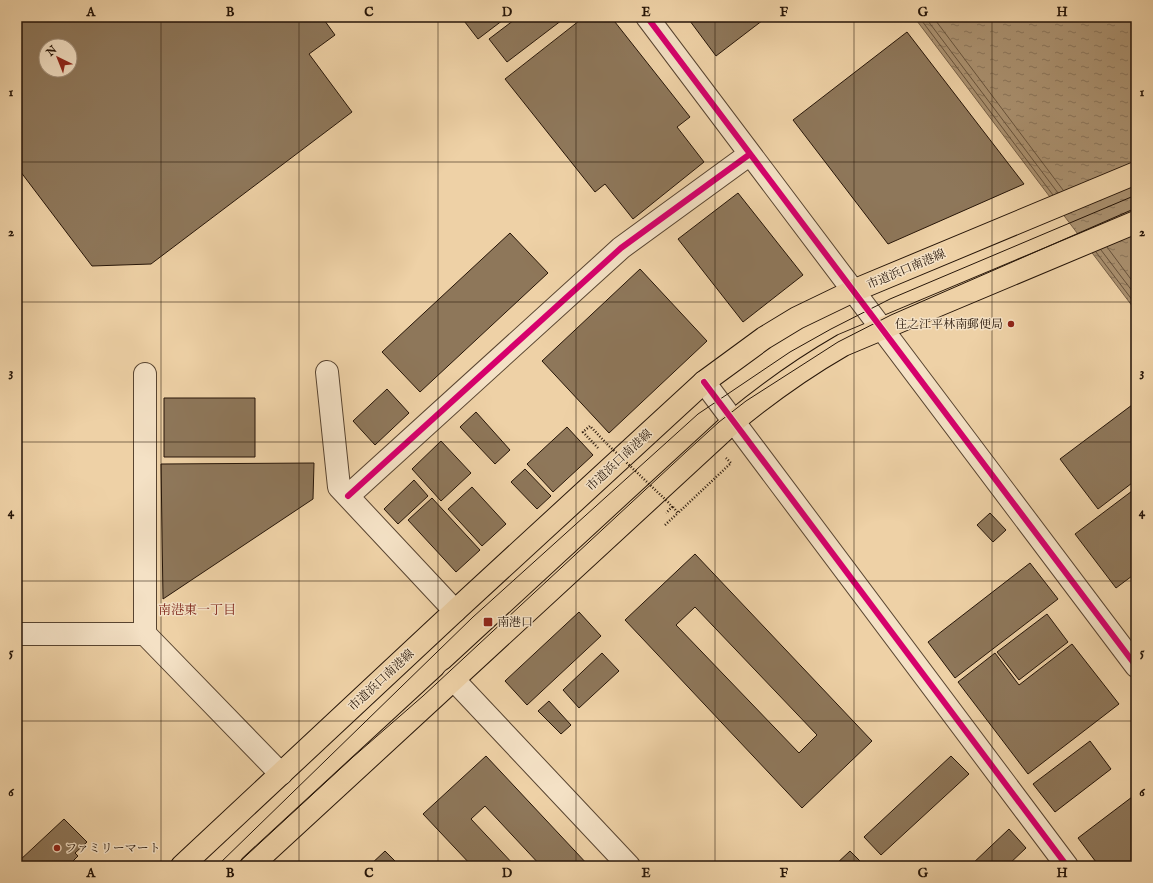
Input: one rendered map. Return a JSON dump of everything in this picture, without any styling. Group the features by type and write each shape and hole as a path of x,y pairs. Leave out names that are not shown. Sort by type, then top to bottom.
{"main road":[{"name":"市道浜口南港線","path":"182,866 455,611 704,382 764,338 797,318 853,291 1136,173"},
{"path":"251,866 733,422 803,368 843,345 1136,222"}],"street":[{"path":"647,17 1136,666"},
{"path":"348,496 621,248 750,154"},
{"path":"327,372 339,487 455,611"},
{"path":"145,374 145,634 281,774"},
{"path":"704,382 1067,866"},
{"path":"17,634 145,634"},
{"path":"453,679 628,866"}],"path":[{"path":"598,448 583,432 590,426 678,513"},
{"path":"665,525 731,463 725,457 720,463"},
{"path":"666,513 672,507"}],"water":[{"path":"914,17 1136,17 1136,311"}],"building":[{"path":"17,17 322,17 335,35 309,54 352,112 151,264 92,266 17,167"},
{"path":"461,17 507,17 478,39"},
{"path":"518,17 566,17 507,62 489,39"},
{"path":"584,17 611,17 690,117 677,127 704,162 633,219 605,184 595,192 505,79"},
{"path":"687,17 767,17 716,56"},
{"path":"907,32 1024,184 888,244 793,120"},
{"path":"738,193 803,275 743,322 678,239"},
{"path":"510,233 548,273 420,392 382,352"},
{"path":"640,269 707,341 609,433 542,361"},
{"path":"387,389 409,413 375,445 353,421"},
{"path":"164,398 255,398 255,457 164,457"},
{"path":"1136,402 1136,480 1098,509 1060,459"},
{"path":"476,412 510,450 495,464 460,427"},
{"path":"567,427 593,455 553,492 527,464"},
{"path":"441,441 471,473 441,501 412,469"},
{"path":"314,463 313,499 163,599 161,464"},
{"path":"525,469 551,496 537,509 511,482"},
{"path":"414,480 428,496 398,524 384,509"},
{"path":"472,487 506,524 482,546 448,509"},
{"path":"1136,488 1136,573 1116,588 1075,534"},
{"path":"432,498 480,550 456,572 408,520"},
{"path":"990,513 1006,530 993,542 977,525"},
{"path":"695,554 872,741 802,808 625,620","holes":["695,607 817,735 799,753 676,625"]},
{"path":"1030,563 1058,599 955,678 928,642"},
{"path":"579,612 601,636 527,705 505,681"},
{"path":"1047,614 1068,642 1019,680 997,652"},
{"path":"1072,644 1119,704 1028,774 958,682 995,653 1019,685"},
{"path":"602,653 619,671 579,708 563,690"},
{"path":"549,701 571,725 561,734 538,711"},
{"path":"1090,741 1111,769 1055,812 1033,784"},
{"path":"486,756 589,866 541,866 485,806 471,819 515,866 472,866 423,814"},
{"path":"951,756 969,774 881,855 864,837"},
{"path":"1136,794 1136,866 1099,866 1078,838"},
{"name":"ファミリーマート","path":"64,819 87,842 75,853 78,856 68,866 23,866 19,861"},
{"path":"1009,829 1026,848 1007,866 970,866"},
{"path":"385,851 400,866 369,866"},
{"path":"850,851 865,866 834,866"}],"tram line":[{"path":"217,866 473,617 698,414 790,352 890,299 1136,195"},
{"path":"235,866 353,757 423,696 686,452 719,422 746,401 838,342 891,315 1136,208"}],"cycle path":[{"path":"647,17 1136,666"},
{"path":"348,496 621,248 750,154"},
{"path":"704,382 1067,866"}],"place":[{"name":"住之江平林南郵便局","path":"1011,324"},
{"name":"南港口","path":"488,622"},
{"name":"ファミリーマート","path":"57,848"}],"district":[{"name":"南港東一丁目","path":"197,609"}]}
